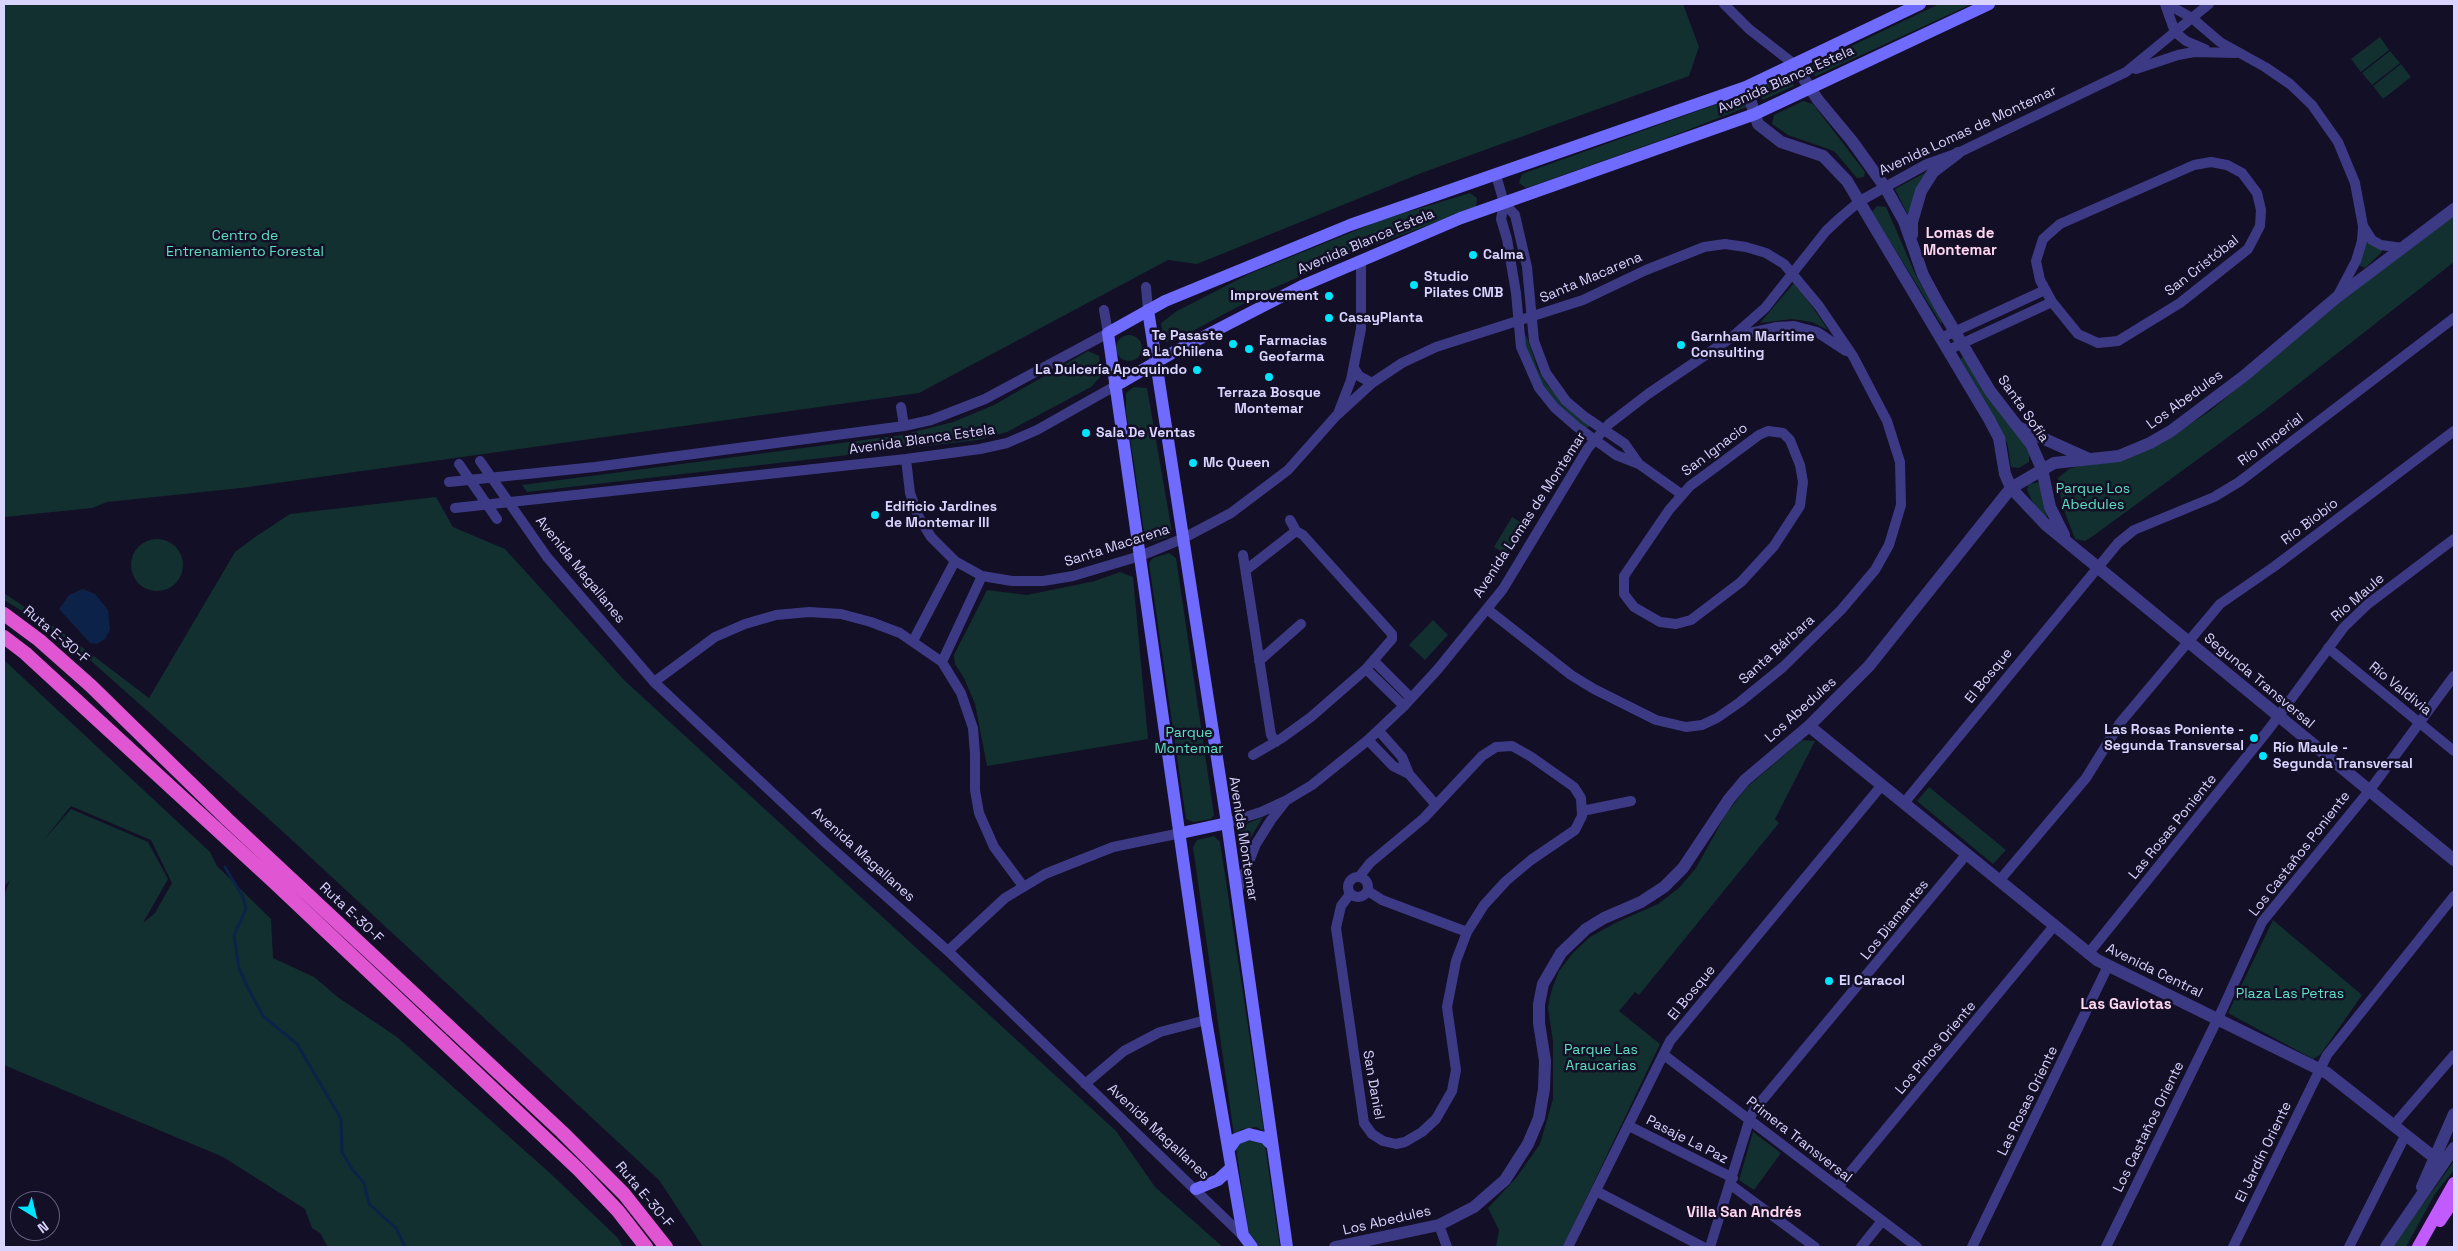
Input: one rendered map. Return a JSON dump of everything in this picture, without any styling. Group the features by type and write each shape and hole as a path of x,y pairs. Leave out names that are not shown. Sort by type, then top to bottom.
{"highway":[{"name":"Ruta E-30-F","path":"4,614 39,640 91,686 235,827 562,1132 624,1194 666,1247"},
{"path":"4,636 25,653 273,881 572,1164 611,1204 646,1247"}],"main road":[{"name":"Avenida Blanca Estela","path":"1108,333 1148,310 1224,276 1350,224 1746,87 1920,4"},
{"name":"Avenida Blanca Estela","path":"1115,386 1284,294 1461,218 1755,114 1989,4"},
{"name":"Avenida Montemar","path":"1148,310 1227,823 1287,1247"},
{"path":"1108,333 1181,833 1206,1020 1244,1241"},
{"name":"Avenida Lomas de Montemar","path":"1181,833 1227,823"},
{"path":"1229,1149 1236,1139 1249,1134 1265,1138 1272,1145"},
{"path":"1196,1189 1218,1180 1231,1168"},
{"path":"2418,1247 2454,1183"},
{"path":"2425,1247 2454,1200"},
{"name":"Avenida Magallanes","path":"1244,1241 1252,1247"}],"street":[{"name":"Santa Sofía","path":"1724,4 1750,29 1794,64 1818,100 1852,141 1885,187 1904,221 1923,275 1954,331 1990,391 2031,444 2042,469 2050,506 2069,544"},
{"path":"2166,4 2192,18 2204,31 2237,53 2277,75 2301,94 2322,117 2338,142 2350,169 2359,197 2363,226 2362,241 2356,261 2336,298"},
{"path":"2166,4 2175,32 2191,44 2213,52"},
{"name":"Avenida Lomas de Montemar","path":"1227,823 1247,817 1287,800 1337,766 1379,731 1411,698 1508,582 1588,448 1604,430 1648,394 1732,337 1764,308 1794,274 1826,231 1860,201 1927,164 1958,153 2126,72 2209,4"},
{"path":"2126,72 2178,55 2213,52 2237,53"},
{"path":"1746,87 1758,124 1781,142 1817,154 1831,162 1847,181 1999,438 2005,474 2010,488 2045,524 2069,544"},
{"path":"1912,242 1912,222 1921,191 1933,172 1958,153"},
{"name":"San Cristóbal","path":"2202,163 2219,163 2235,169 2253,186 2260,201 2261,218 2257,234 2248,249 2187,297 2118,341 2105,343 2084,338 2073,329 2052,302 2036,268 2037,253 2043,239 2060,224 2202,163"},
{"name":"San Ignacio","path":"1496,175 1504,203 1501,220 1511,259 1521,347 1539,388 1563,416 1595,440 1616,455 1639,464 1681,494"},
{"name":"San Ignacio","path":"1504,203 1515,215 1527,267 1531,317 1537,352 1552,382 1575,410 1624,444 1639,464"},
{"name":"Los Abedules","path":"1335,1247 1436,1226 1474,1207 1495,1190 1514,1168 1528,1144 1539,1118 1544,1090 1544,1048 1539,1023 1540,995 1548,973 1561,953 1586,929 1604,918 1641,902 1674,878 1692,858 1729,799 1745,780 1809,726 1869,666 2010,488 2054,463 2120,456 2150,443 2170,431 2244,376 2336,298 2454,209"},
{"path":"2363,226 2372,240 2381,245 2402,248"},
{"name":"Santa Macarena","path":"906,460 910,493 918,516 931,537 955,561 982,576 1012,581 1043,581 1073,576 1140,556 1182,539 1232,513 1270,485 1306,453 1336,416 1372,382 1402,363 1436,347 1583,300 1646,270 1694,250 1710,246 1736,245 1756,249 1775,258 1794,274"},
{"name":"Santa Macarena","path":"1336,416 1347,392 1354,368 1362,306 1361,261"},
{"name":"Santa Bárbara","path":"1487,609 1571,675 1637,711 1679,727 1702,725 1717,718 1782,667 1841,610 1875,570 1894,532 1902,491 1897,448 1880,405 1853,356 1794,274"},
{"name":"Avenida Montemar","path":"1146,286 1148,310"},
{"path":"1941,338 2045,290"},
{"path":"1948,350 2052,302"},
{"path":"1104,310 1108,333"},
{"name":"Río Imperial","path":"2097,566 2118,543 2134,530 2214,497 2239,482 2453,322"},
{"name":"Santa Bárbara","path":"1732,337 1769,328 1794,326 1829,338 1853,356"},
{"name":"Avenida Blanca Estela","path":"450,482 595,467 904,426 932,420 966,408 1108,333"},
{"path":"1354,368 1359,376 1372,382"},
{"name":"Avenida Blanca Estela","path":"455,508 906,460 1007,443 1037,430 1115,386"},
{"path":"901,408 904,426"},
{"path":"2019,428 2089,459"},
{"name":"San Ignacio","path":"1768,431 1778,431 1790,440 1802,474 1803,490 1800,506 1783,533 1763,559 1741,582 1704,612 1683,623 1668,624 1654,619 1630,604 1624,594 1623,582 1636,556 1681,494 1759,435 1768,431"},
{"name":"Río Biobío","path":"1999,881 2086,778 2120,723 2220,604 2275,566 2454,431"},
{"name":"Avenida Magallanes","path":"480,461 547,557 654,682 827,844 948,951 1196,1189 1244,1241"},
{"path":"459,464 498,519"},
{"path":"1253,755 1276,742 1311,717 1366,669 1391,641 1392,634 1302,535 1296,531 1290,520"},
{"path":"1246,570 1296,531"},
{"name":"Río Maule","path":"2278,717 2344,627 2368,604 2454,539"},
{"name":"Segunda Transversal","path":"2069,544 2454,860"},
{"path":"1243,555 1271,734 1276,742"},
{"path":"913,641 955,561"},
{"name":"El Bosque","path":"1904,803 2097,566"},
{"path":"942,662 982,576"},
{"path":"654,682 715,637 745,624 776,615 809,612 841,614 886,627 913,641 942,662 958,687 970,716 975,741 975,790 983,824 994,847 1023,886"},
{"path":"1260,661 1301,624"},
{"name":"Río Valdivia","path":"2328,648 2454,751"},
{"path":"1374,660 1411,698"},
{"path":"1366,669 1404,706"},
{"name":"Los Castaños Poniente","path":"2218,1018 2262,922 2369,791 2454,676"},
{"name":"Las Rosas Poniente","path":"2088,954 2278,717"},
{"name":"Avenida Central","path":"1809,726 2088,954 2108,966 2218,1018 2320,1070 2440,1162"},
{"path":"1379,731 1402,757 1409,774 1436,805"},
{"path":"1368,740 1393,766 1409,774"},
{"name":"San Daniel","path":"1507,746 1530,756 1574,787 1581,798 1582,811 1575,830 1506,881 1484,905 1467,932 1456,961 1447,1007 1456,1070 1452,1091 1442,1110 1429,1126 1405,1142 1389,1143 1372,1134 1364,1123 1362,1114 1336,928 1341,906 1350,894 1348,884 1352,878 1359,877 1370,863 1414,827 1487,752 1496,747 1507,746"},
{"name":"El Bosque","path":"1568,1247 1670,1041 1882,785"},
{"name":"Avenida Lomas de Montemar","path":"1237,893 1256,844 1271,820 1287,800"},
{"path":"1582,811 1631,801"},
{"name":"Avenida Lomas de Montemar","path":"948,951 1005,898 1023,886 1090,855 1136,841 1181,833"},
{"name":"Los Diamantes","path":"1750,1118 1966,855"},
{"path":"1359,877 1367,882 1368,891"},
{"path":"1368,891 1382,900 1467,932"},
{"path":"1350,894 1360,898 1368,891"},
{"name":"El Jardín Oriente","path":"2233,1247 2327,1055 2454,896"},
{"name":"Los Pinos Oriente","path":"1838,1187 2054,926"},
{"name":"Las Rosas Oriente","path":"1972,1247 2108,966"},
{"name":"Los Castaños Oriente","path":"2106,1247 2218,1018"},
{"path":"1085,1084 1124,1051 1139,1043 1160,1032 1206,1020"},
{"name":"Primera Transversal","path":"1664,1055 1750,1118 1917,1247"},
{"path":"2393,1126 2454,1055"},
{"path":"2386,1247 2407,1218 2440,1162 2454,1114"},
{"path":"1710,1247 1750,1118"},
{"name":"Pasaje La Paz","path":"1629,1126 1732,1181 1815,1247"},
{"path":"2349,1247 2405,1136"},
{"path":"2440,1162 2454,1148"},
{"path":"1596,1191 1702,1247"},
{"path":"1861,1247 1882,1220"},
{"path":"1436,1226 1440,1247"},
{"path":"1436,1226 1447,1247"}],"green space":[{"name":"Centro de Entrenamiento Forestal","path":"4,4 1683,4 1699,47 1689,76 1424,172 1197,264 1168,260 919,393 241,488 107,502 92,508 4,517"},
{"path":"1939,4 1972,4 1816,76 1812,74 1812,65"},
{"path":"2380,37 2389,50 2361,72 2351,59"},
{"path":"2390,51 2400,63 2372,85 2362,73"},
{"path":"2401,64 2411,77 2383,99 2373,86"},
{"path":"1791,73 1794,86 1763,100 1758,95 1760,86"},
{"path":"1742,95 1747,107 1667,138 1526,188 1519,183 1522,174"},
{"path":"1803,101 1813,104 1865,172 1864,177 1857,178 1834,151 1788,135 1772,124 1774,115"},
{"path":"1930,170 1910,219 1895,189"},
{"path":"1470,193 1477,198 1476,207 1351,254 1269,290 1174,341 1164,342 1161,323 1177,311 1249,274 1384,219"},
{"path":"1877,206 1886,207 1917,278 1942,321 1941,324 1872,212"},
{"name":"Parque Los Abedules","path":"2454,216 2454,262 2265,410 2093,536 2085,541 2075,539 2062,505 2058,478 2069,469 2173,435 2210,411 2339,303"},
{"path":"2367,239 2382,248 2382,252 2365,268 2359,265"},
{"path":"1794,283 1828,330 1812,322 1792,319 1760,323"},
{"path":"1129,335 1138,339 1142,348 1138,357 1129,361 1120,357 1116,348 1120,339"},
{"path":"1526,335 1538,370 1546,383 1569,409 1589,427 1586,428 1565,413 1542,385 1526,351 1524,337"},
{"path":"1088,351 1099,356 1101,376 1091,387 1007,432 978,440 527,492 522,485 902,435 953,422 994,405"},
{"path":"1964,356 2020,436 2029,454 2029,462 2019,468 2011,467 2008,446 1999,425 1960,359"},
{"path":"1134,387 1147,388 1172,532 1168,537 1151,542 1145,538 1126,411 1126,393"},
{"path":"2040,482 2046,519 2035,507 2027,490 2029,484"},
{"path":"436,497 453,527 505,549 624,680 1116,1131 1155,1187 1223,1247 703,1247 659,1180 280,829 63,636 4,600 4,593 66,635 149,698 235,552 258,535 290,514"},
{"path":"1512,517 1525,525 1507,555 1494,547"},
{"path":"157,539 167,541 175,547 181,555 183,565 181,575 175,583 167,589 157,591 147,589 139,583 133,575 131,565 133,555 139,547 147,541"},
{"name":"Parque Montemar","path":"1169,553 1176,558 1214,815 1211,819 1193,822 1186,819 1149,563 1153,558"},
{"path":"1120,572 1133,577 1148,739 987,766 975,704 964,678 955,664 954,655 987,590 1027,595 1095,581"},
{"path":"1433,620 1448,635 1425,660 1409,645"},
{"path":"4,660 210,852 217,866 271,919 273,958 314,977 339,998 397,1037 551,1174 618,1238 623,1247 328,1247 320,1233 312,1228 305,1209 223,1157 4,1065 4,896 10,880 4,887","holes":["71,806 151,840 172,883 155,913 143,923 168,879 148,842 71,809 43,841"]},
{"name":"Parque Las Araucarias","path":"1802,740 1815,741 1775,819 1779,823 1639,995 1635,992 1619,1011 1660,1044 1563,1247 1496,1247 1499,1230 1488,1208 1516,1178 1540,1144 1553,1099 1553,1042 1548,1007 1559,971 1573,953 1590,937 1615,923 1658,904 1679,888 1696,868 1726,814 1747,787"},
{"path":"1929,787 2006,850 1993,864 1917,801"},
{"path":"1263,817 1248,842 1241,864 1237,828"},
{"path":"1214,836 1220,842 1264,1131 1256,1127 1242,1129 1234,1135 1193,847 1197,840"},
{"name":"Plaza Las Petras","path":"2273,920 2362,995 2320,1055 2313,1059 2228,1013"},
{"path":"1753,1132 1781,1153 1754,1190 1739,1180"},
{"path":"1250,1139 1265,1145 1280,1247 1260,1247 1249,1234 1236,1148 1241,1143"},
{"path":"2454,1161 2454,1170 2435,1194 2406,1247 2392,1247"}],"water":[{"path":"83,589 95,594 108,610 110,630 105,639 97,644 90,643 59,609 69,595"}],"waterway":[{"path":"225,867 243,897 246,909 234,935 239,969 263,1016 297,1044 341,1119 342,1152 352,1169 364,1183 369,1204 396,1228 405,1247"}],"place":[{"name":"Calma","path":"1473,255"},
{"name":"Studio Pilates CMB","path":"1414,285"},
{"name":"Improvement","path":"1329,296"},
{"name":"CasayPlanta","path":"1329,318"},
{"name":"Te Pasaste a La Chilena","path":"1233,344"},
{"name":"Garnham Maritime Consulting","path":"1681,345"},
{"name":"Farmacias Geofarma","path":"1249,349"},
{"name":"La Dulcería Apoquindo","path":"1197,370"},
{"name":"Terraza Bosque Montemar","path":"1269,377"},
{"name":"Sala De Ventas","path":"1086,433"},
{"name":"Mc Queen","path":"1193,463"},
{"name":"Edificio Jardines de Montemar III","path":"875,515"},
{"name":"Las Rosas Poniente - Segunda Transversal","path":"2254,738"},
{"name":"Río Maule - Segunda Transversal","path":"2263,756"},
{"name":"El Caracol","path":"1829,981"}],"district":[{"name":"Lomas de Montemar","path":"1960,242"},
{"name":"Las Gaviotas","path":"2126,1005"},
{"name":"Villa San Andrés","path":"1744,1213"}]}
